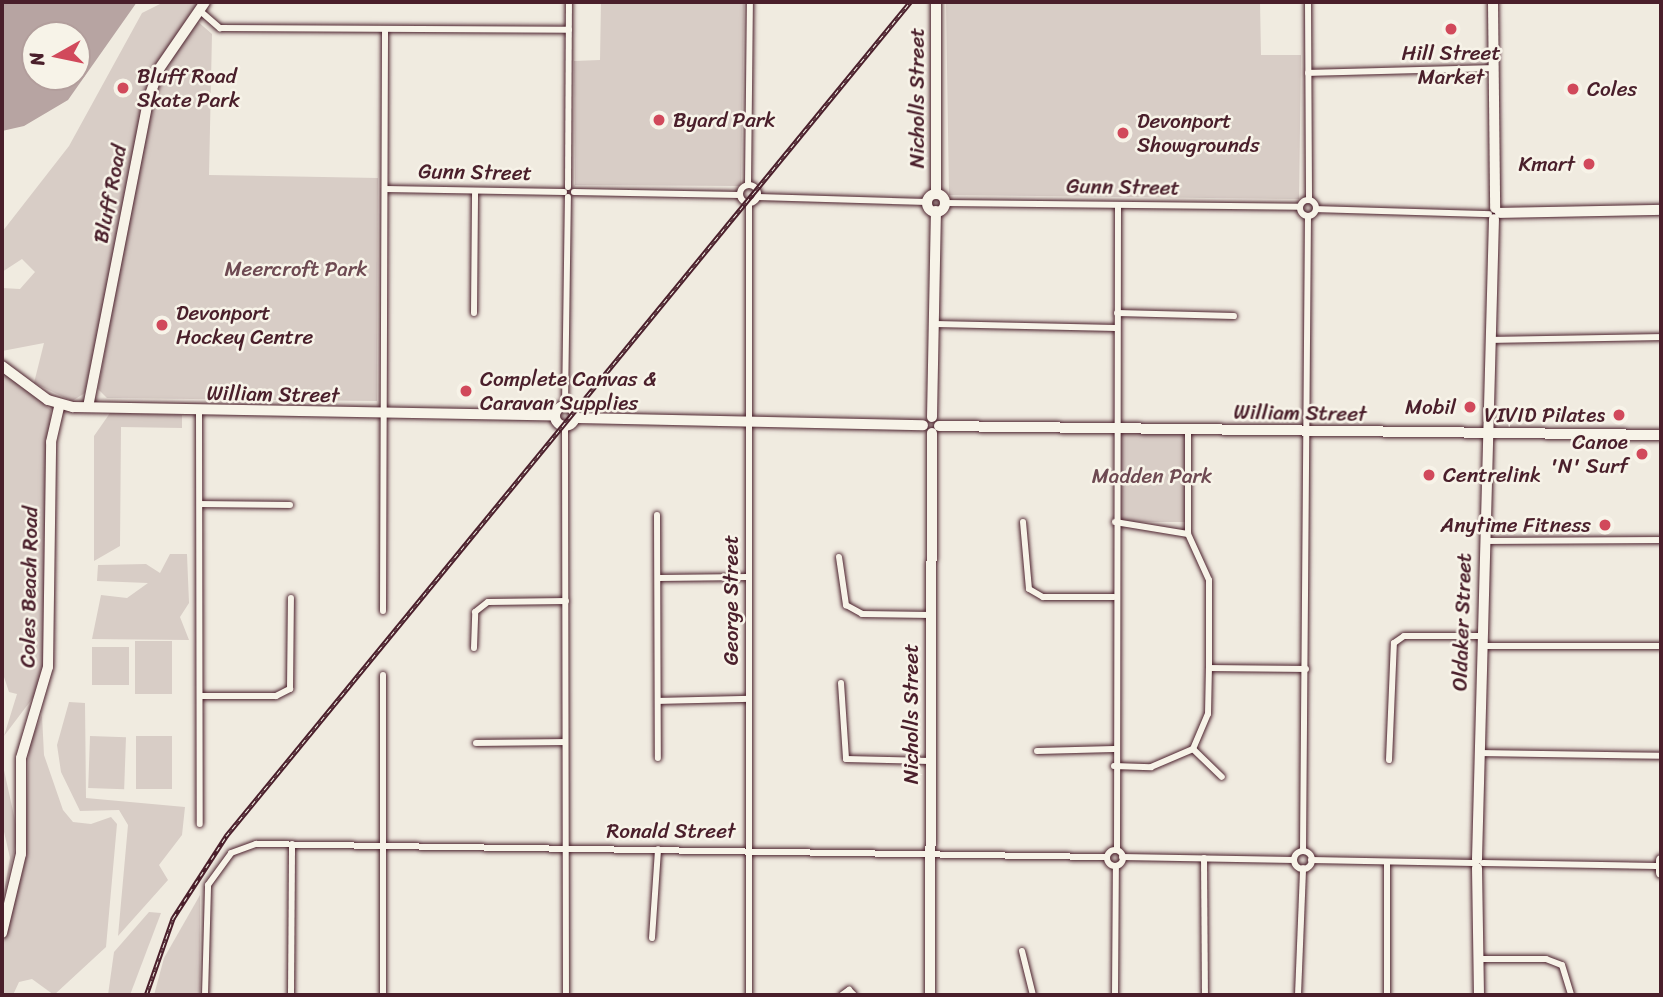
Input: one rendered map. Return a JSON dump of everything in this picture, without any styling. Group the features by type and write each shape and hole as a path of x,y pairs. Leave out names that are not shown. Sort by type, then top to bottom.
{"street":[{"path":"569,2 565,406 575,418"},
{"path":"750,2 748,185 740,195 749,204 758,197 927,202 936,211 932,417 935,430"},
{"name":"Nicholls Street","path":"936,2 936,194"},
{"path":"1308,2 1309,200 1316,209"},
{"name":"Oldaker Street","path":"1479,995 1478,753 1494,213 1493,2"},
{"path":"202,6 220,28 569,30"},
{"name":"Bluff Road","path":"89,407 148,100 159,69 202,6"},
{"path":"383,611 385,31"},
{"path":"1308,73 1493,68"},
{"path":"748,185 758,197"},
{"name":"Gunn Street","path":"385,189 740,195"},
{"path":"474,313 475,192"},
{"path":"927,202 936,194 945,203 936,211"},
{"path":"1309,200 1300,207 1308,216 1311,433 1303,851 1311,860 1660,866"},
{"name":"Gunn Street","path":"945,203 1300,207"},
{"name":"George Street","path":"749,204 749,995"},
{"path":"1118,206 1114,597 1116,850 1122,857 1294,860 1303,869"},
{"path":"1308,216 1316,209 1494,213 1661,210"},
{"path":"1117,313 1234,316"},
{"path":"935,324 1116,328"},
{"path":"1490,340 1661,337"},
{"name":"William Street","path":"2,366 60,404 89,407 199,412 555,415"},
{"name":"Coles Beach Road","path":"2,933 21,854 21,758 48,667 51,453 60,404"},
{"path":"565,406 555,415 565,426 566,995"},
{"path":"199,412 200,824"},
{"path":"923,425 932,417"},
{"path":"565,426 575,418 923,425 935,430"},
{"name":"Nicholls Street","path":"930,995 931,615 935,430"},
{"name":"William Street","path":"935,430 1188,430 1488,436 1661,435"},
{"path":"1114,766 1151,767 1193,749 1208,714 1209,580 1188,534 1188,430"},
{"path":"200,504 290,505"},
{"path":"657,515 658,758"},
{"path":"1023,522 1029,589 1043,597 1114,597"},
{"path":"1115,522 1188,534"},
{"path":"1484,541 1661,540"},
{"path":"839,557 846,605 862,614 931,615"},
{"path":"658,578 748,577"},
{"path":"201,696 276,696 290,689 291,598"},
{"path":"474,648 475,612 488,602 566,601"},
{"path":"1389,760 1394,643 1404,636 1661,646"},
{"path":"1209,668 1306,669"},
{"path":"383,675 383,995"},
{"path":"841,683 846,759 930,761"},
{"path":"658,701 749,699"},
{"path":"476,743 565,743"},
{"path":"1037,751 1114,748"},
{"path":"1193,749 1222,777"},
{"path":"1478,753 1661,756"},
{"path":"291,995 292,844"},
{"name":"Ronald Street","path":"205,995 208,885 235,850 292,844 748,849 1107,857"},
{"path":"652,939 659,849"},
{"path":"1116,850 1107,857 1116,866"},
{"path":"1294,860 1303,851"},
{"path":"1115,995 1116,866 1122,857"},
{"path":"1204,858 1205,995"},
{"path":"1298,995 1303,869 1311,860"},
{"path":"1387,862 1387,995"},
{"path":"1023,951 1033,995"},
{"path":"1478,959 1546,959 1562,965 1571,995"},
{"path":"842,995 849,990 854,995"}],"green space":[{"path":"164,2 199,2 152,72 85,393 72,401 34,383 44,343 2,351 2,288 20,289 35,272 22,259 2,272 2,232 69,146 142,13"},
{"name":"Byard Park","path":"601,2 744,2 741,186 575,185 574,61 600,60"},
{"name":"Devonport Showgrounds","path":"946,2 1260,2 1261,55 1301,55 1299,199 949,195"},
{"name":"Meercroft Park","path":"196,20 212,34 209,175 378,178 377,401 107,398 98,389 155,79"},
{"path":"2,368 51,410 43,667 35,695 4,736 17,694 9,692 2,671"},
{"path":"110,413 182,415 182,428 121,427 120,546 94,561 94,436"},
{"name":"Madden Park","path":"1115,430 1188,430 1188,522 1115,522"},
{"path":"170,554 187,554 189,603 180,617 189,640 92,639 101,595 127,598 148,583 97,581 98,565 146,564 160,573"},
{"path":"135,641 172,641 172,694 135,694"},
{"path":"92,647 129,647 129,685 92,685"},
{"path":"69,702 85,703 86,798 185,807 182,835 159,865 168,880 118,936 128,825 119,810 80,811 61,772 57,745"},
{"path":"42,715 44,755 63,810 73,822 91,824 111,817 117,824 106,947 54,995 32,979 19,982 13,995 2,995 2,949 25,862 29,745"},
{"path":"90,736 126,737 124,789 88,788"},
{"path":"136,736 172,736 172,789 136,789"},
{"path":"2,761 18,834 2,904 10,858 2,823"},
{"path":"200,895 200,995 154,995 164,958"},
{"path":"149,912 161,913 130,995 108,995 114,952"}],"shaded area":[{"path":"2,2 137,2 91,67 91,21 21,21 21,91 74,91 68,100 24,126 2,131"}],"railway":[{"path":"146,995 173,918 226,836 910,2"}],"place":[{"name":"Hill Street Market","path":"1451,29"},
{"name":"Bluff Road Skate Park","path":"123,88"},
{"name":"Coles","path":"1573,89"},
{"name":"Byard Park","path":"659,120"},
{"name":"Devonport Showgrounds","path":"1123,133"},
{"name":"Kmart","path":"1589,164"},
{"name":"Devonport Hockey Centre","path":"162,325"},
{"name":"Complete Canvas & Caravan Supplies","path":"466,391"},
{"name":"Mobil","path":"1470,407"},
{"name":"VIVID Pilates","path":"1619,415"},
{"name":"Canoe 'N' Surf","path":"1642,454"},
{"name":"Centrelink","path":"1429,475"},
{"name":"Anytime Fitness","path":"1605,525"}]}
